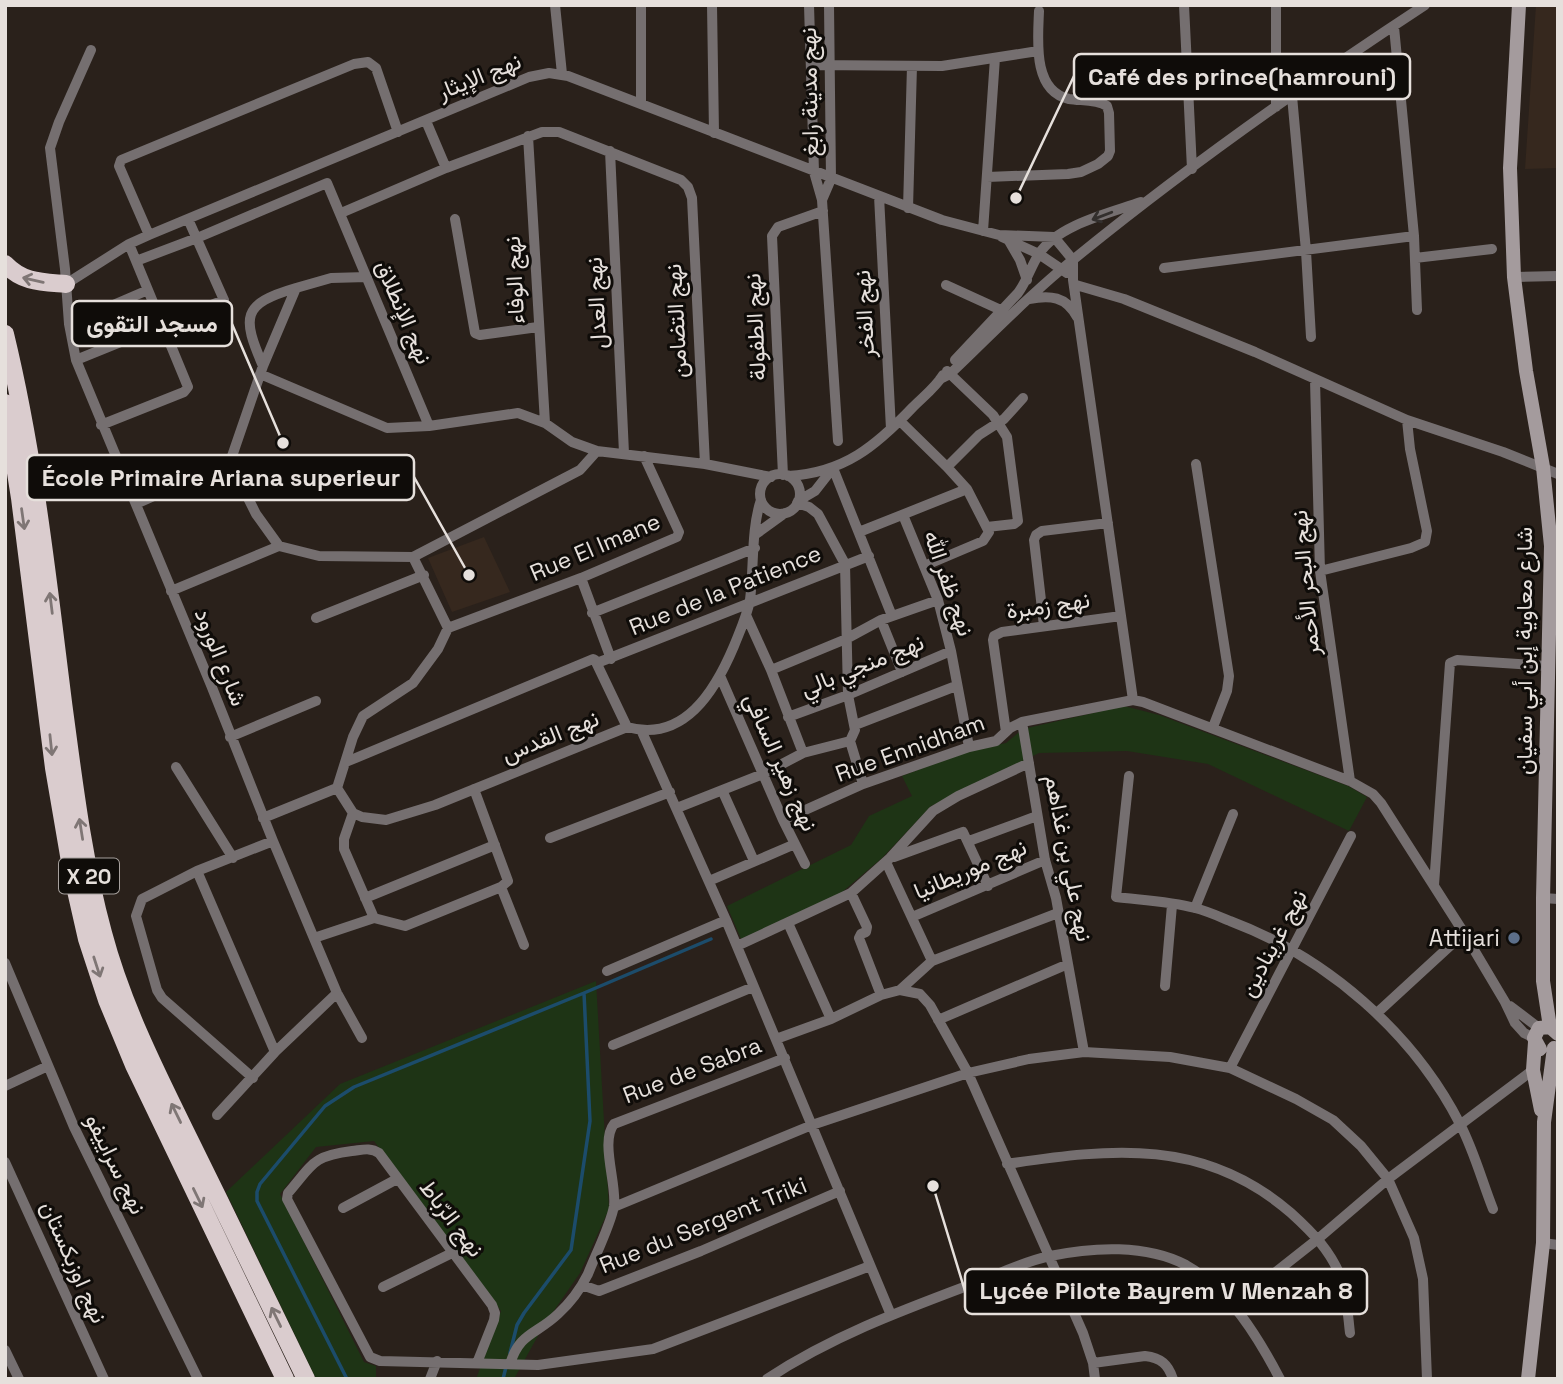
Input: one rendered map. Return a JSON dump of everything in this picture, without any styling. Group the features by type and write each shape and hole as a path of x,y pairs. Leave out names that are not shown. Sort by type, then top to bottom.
{"highway":[{"path":"5,264 28,281 66,284"},
{"name":"X 20","path":"5,334 35,484 71,764 88,870 103,935 149,1057 306,1379"},
{"name":"X 20","path":"5,403 24,525 54,768 72,873 87,939 107,1000 134,1065 285,1379"}],"main road":[{"name":"شارع معاوية إبن أبي سفيان","path":"1519,5 1510,168 1514,277 1525,371 1543,467 1551,546 1550,898 1543,981 1539,996 1548,1038 1544,1122 1550,1244 1528,1379"},
{"name":"شارع معاوية إبن أبي سفيان","path":"1517,30 1524,5"},
{"name":"شارع معاوية إبن أبي سفيان","path":"1544,1122 1533,1070 1548,1038"},
{"path":"1546,1091 1558,1074"}],"street":[{"path":"555,5 562,75"},
{"path":"641,5 641,104"},
{"path":"712,5 714,133"},
{"name":"نهج مدينة رابغ","path":"809,5 814,172 822,206"},
{"name":"نهج مدينة رابغ","path":"829,5 831,178"},
{"path":"1184,5 1192,169"},
{"path":"1276,5 1276,107"},
{"path":"945,374 1062,268 1151,199 1276,107 1394,27 1410,10 1425,5"},
{"path":"987,177 1075,173 1103,161 1110,151 1110,113 1107,106 1100,102 1070,99 1054,93 1046,82 1038,51 1039,11"},
{"path":"1394,27 1414,236 1417,310"},
{"name":"شارع الورود","path":"91,50 50,148 69,324 76,360 211,685 272,841 337,993 362,1038"},
{"path":"811,65 942,66 1038,51"},
{"path":"983,231 995,58"},
{"path":"149,234 119,166 121,160 342,69 361,62 368,62 376,68 398,132"},
{"path":"908,208 912,66"},
{"name":"نهج الإيثار","path":"66,284 149,234 529,77 549,73 562,75 641,104 908,208 1004,238"},
{"path":"1292,96 1311,337"},
{"path":"426,121 446,168"},
{"path":"341,213 446,168 542,132 559,132 610,151"},
{"name":"نهج الوفاء","path":"528,136 545,423"},
{"name":"نهج التضامن","path":"610,151 681,180 690,191 705,464"},
{"name":"نهج العدل","path":"610,151 624,453"},
{"path":"831,178 822,206 838,441"},
{"name":"نهج الإنطلاق","path":"197,238 326,183 330,186 429,426"},
{"name":"نهج الفخر","path":"879,196 895,425"},
{"path":"1004,238 1054,237 1151,199"},
{"name":"نهج الطفولة","path":"786,475 772,236 778,227 822,206"},
{"path":"76,360 224,300 188,219"},
{"path":"455,219 475,333 480,335 538,327"},
{"path":"1164,268 1414,236"},
{"path":"367,276 331,278 262,299 250,317 250,336 261,370 381,427 393,429 429,426 513,412 545,423 566,438 597,451 705,464 771,477 811,474 833,468 854,459 895,425 1003,311 1027,280 1039,254 1054,237"},
{"path":"1054,237 1073,260 1133,700 1213,727 1350,781 1373,794 1434,885 1505,1002 1548,1038"},
{"path":"136,261 197,238"},
{"path":"1004,238 1062,268 1075,282 1255,352 1407,420 1558,474"},
{"path":"1004,238 1020,260 1027,280"},
{"path":"102,425 187,390 188,382 129,244"},
{"path":"1415,258 1492,249"},
{"path":"1514,277 1558,276"},
{"path":"946,285 1003,311"},
{"path":"279,546 250,505 230,462 261,370 296,288"},
{"path":"69,324 148,290"},
{"path":"1026,300 1057,298 1073,309 1080,322"},
{"path":"945,374 1000,422 1009,442 1018,519 1014,524 987,527"},
{"name":"نهج البحر الأحمر","path":"1315,380 1320,571 1350,781"},
{"path":"947,467 979,435 1000,422 1023,398"},
{"path":"1320,571 1425,542 1427,531 1410,449 1407,420"},
{"path":"895,425 947,467 967,489 989,533 983,541 924,566"},
{"path":"171,591 279,546 319,556 413,557 580,470 597,451"},
{"name":"Rue El Imane","path":"448,628 581,578 678,536 679,532 644,456"},
{"path":"136,504 230,462"},
{"path":"1196,464 1228,676 1227,691 1213,727"},
{"path":"756,534 823,485 833,468"},
{"path":"833,468 869,556 902,672"},
{"path":"786,475 798,486 798,502"},
{"path":"771,477 761,486 750,602 721,678 708,695 681,720 661,729 642,732 726,919 891,1315"},
{"path":"859,532 967,489"},
{"path":"761,500 770,511 785,513"},
{"path":"677,808 764,774 803,753 850,741 854,735 855,725 848,695 845,564 818,514 798,502"},
{"name":"نهج ظفر الله","path":"903,515 939,600 969,747"},
{"path":"1044,626 1034,540 1036,536 1042,531 1108,523"},
{"path":"592,613 755,548"},
{"name":"Rue de la Patience","path":"346,762 591,659 597,663 611,659 869,556"},
{"path":"263,818 337,788 353,737 363,716 413,682 438,649 448,628 413,557"},
{"path":"316,618 424,575"},
{"path":"581,578 611,659"},
{"path":"771,670 846,639 887,618 939,600"},
{"path":"746,615 771,670 803,753"},
{"name":"نهج زمبرة","path":"1006,732 994,636 1002,632 1121,616"},
{"name":"نهج منجي بالي","path":"788,717 848,695 951,651"},
{"path":"1434,885 1450,663 1457,660 1551,658"},
{"path":"597,663 626,727"},
{"name":"نهج زهير السافي","path":"721,678 805,864"},
{"path":"855,725 956,686"},
{"name":"Rue Ennidham","path":"783,820 863,784 969,747 996,741 1022,722 1133,700"},
{"path":"230,737 316,701"},
{"path":"1022,722 1029,762"},
{"name":"نهج القدس","path":"353,813 386,820 474,789 626,727 642,732"},
{"path":"850,741 863,784"},
{"name":"نهج علي بن غذاهم","path":"737,946 851,893 888,860 933,811 1029,762 1045,860 1058,913 1084,1052"},
{"path":"176,767 233,858"},
{"path":"1129,776 1116,897 1195,908 1241,925 1293,950 1377,1013 1422,1065 1461,1126 1493,1209"},
{"path":"337,788 353,813 344,839 344,849 374,918"},
{"path":"314,938 374,918 405,926 507,885 508,881 474,789"},
{"path":"722,790 754,861"},
{"path":"550,838 670,792"},
{"path":"1195,908 1233,814"},
{"path":"969,841 1037,816"},
{"path":"932,961 888,860 962,832 969,841 988,886"},
{"name":"نهج غرينادين","path":"1230,1068 1352,836"},
{"path":"253,1078 162,998 157,990 136,916 142,899 197,870 272,841"},
{"path":"709,881 794,844"},
{"path":"365,898 495,845"},
{"name":"نهج موريطانيا","path":"912,917 1045,860"},
{"path":"197,870 275,1052"},
{"path":"501,887 524,945"},
{"path":"851,893 867,927 859,939 881,995"},
{"path":"1165,986 1172,905"},
{"path":"900,990 932,961 1058,913"},
{"path":"607,971 726,919"},
{"path":"788,923 831,1019"},
{"path":"1377,1013 1464,933"},
{"name":"نهج سراييفو","path":"5,963 74,1126 198,1379"},
{"path":"938,1020 1068,964"},
{"path":"613,1045 753,987"},
{"path":"776,1039 831,1019 881,995 900,990 920,994 930,1005 968,1073 1083,1333 1093,1363 1095,1379"},
{"path":"217,1115 275,1052 337,993"},
{"path":"510,1364 519,1343 560,1312 582,1285 614,1207 812,1125 968,1073 1029,1059 1084,1052 1170,1057 1230,1068 1333,1120 1361,1146 1388,1179 1414,1238 1423,1279 1427,1379"},
{"name":"Rue de Sabra","path":"614,1207 608,1149 609,1129 614,1124 785,1058"},
{"path":"5,1086 48,1066"},
{"path":"1233,1306 1388,1179 1533,1070"},
{"name":"نهج الرّباط","path":"437,1361 380,1361 370,1357 287,1199 288,1193 321,1157 375,1150 397,1179 492,1305 495,1313 477,1363"},
{"path":"1007,1164 1091,1152 1146,1153 1177,1156 1226,1172 1281,1205 1318,1238 1341,1277 1350,1333"},
{"name":"نهج اوزبكستان","path":"5,1162 104,1379"},
{"path":"343,1208 397,1179"},
{"name":"Rue du Sergent Triki","path":"582,1285 599,1291 701,1251 840,1191"},
{"path":"767,1379 837,1339 891,1315 1047,1256 1115,1249 1152,1253 1184,1264 1206,1278 1233,1306 1258,1339 1280,1379"},
{"path":"383,1287 452,1253"},
{"path":"430,1379 437,1361 550,1364 653,1349 870,1266"},
{"path":"5,1350 19,1379"},
{"path":"1093,1363 1153,1357 1163,1361 1173,1379"}],"shaded area":[{"path":"1536,5 1558,5 1558,168 1525,169"},
{"path":"484,537 510,592 452,612 428,558"}],"green space":[{"path":"1124,706 1159,715 1348,786 1367,797 1349,831 1208,764 1127,751 1039,753 931,806 882,858 841,893 741,939 727,906 851,845 869,816 912,796 902,776 969,751 1006,743 1023,729"},
{"path":"596,981 609,1209 580,1273 544,1325 514,1379 476,1379 501,1311 374,1141 316,1147 280,1194 364,1362 376,1366 376,1379 316,1379 226,1192 340,1084"}],"waterway":[{"path":"347,1379 257,1201 260,1184 325,1106 354,1087 711,939"},
{"path":"510,1353 517,1325 524,1313 571,1250 590,1121 584,993"},
{"path":"503,1379 506,1367"}],"place":[{"name":"Café des prince(hamrouni)","path":"1016,198"},
{"name":"مسجد التقوى","path":"283,443"},
{"name":"École Primaire Ariana superieur","path":"469,575"},
{"name":"Attijari","path":"1514,938"},
{"name":"Lycée Pilote Bayrem V Menzah 8","path":"933,1186"}]}
